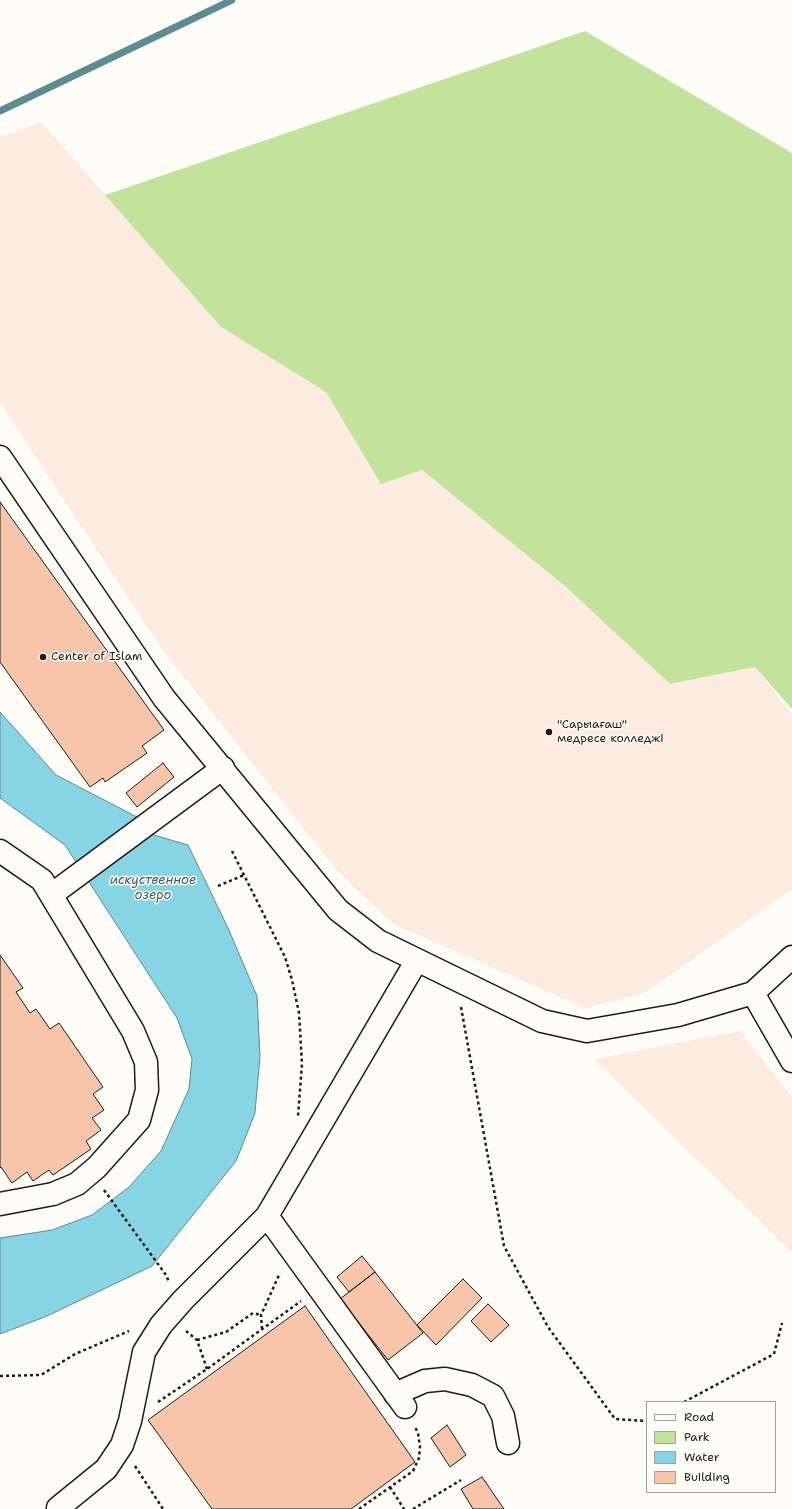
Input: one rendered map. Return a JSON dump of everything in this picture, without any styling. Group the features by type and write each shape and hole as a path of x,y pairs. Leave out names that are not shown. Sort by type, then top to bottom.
{"street":[{"path":"0,457 164,698 338,910 378,941 542,1021 587,1031 678,1015 753,993 792,957"},
{"path":"58,890 222,768"},
{"path":"0,851 58,890 133,1031 146,1062 147,1090 139,1120 97,1167 77,1184 53,1194 0,1204"},
{"path":"58,1508 106,1469 122,1445 130,1421 144,1352 161,1325 183,1300 267,1216 417,960"},
{"path":"753,993 792,1061"},
{"path":"267,1216 400,1400 425,1381 445,1379 472,1385 493,1396 503,1416 508,1443"}],"path":[{"path":"232,851 285,957 292,980 299,1013 302,1064 297,1122 301,1115"},
{"path":"218,886 244,875"},
{"path":"456,979 504,1246 548,1327 615,1419 646,1422"},
{"path":"99,1184 166,1275"},
{"path":"262,1329 261,1315 290,1249"},
{"path":"130,1421 207,1369 319,1288"},
{"path":"197,1340 226,1332 253,1313 261,1315"},
{"path":"169,1317 197,1340 207,1369"},
{"path":"686,1401 774,1354 782,1323"},
{"path":"0,1376 41,1375 75,1354 128,1332 134,1326"},
{"path":"359,1509 413,1471 419,1458 420,1447 418,1432 400,1400"},
{"path":"122,1445 163,1509"},
{"path":"413,1509 461,1480"},
{"path":"390,1487 404,1509"}],"shaded area":[{"path":"41,122 221,327 326,392 381,483 422,470 565,586 670,684 755,667 792,714 792,889 646,992 586,1008 393,924 336,869 162,649 0,402 0,137"},
{"path":"740,1031 792,1097 792,1252 594,1059"}],"green space":[{"path":"585,31 792,153 792,709 755,667 670,684 565,586 422,470 381,484 326,392 221,327 105,195"}],"water":[{"name":"искуственное озеро","path":"0,712 56,775 137,817 154,835 188,845 228,928 257,996 260,1056 255,1113 236,1161 152,1266 47,1316 0,1334 0,1238 52,1230 92,1215 129,1187 161,1151 189,1089 192,1059 177,1018 65,845 0,798"}],"building":[{"path":"0,502 164,730 142,746 147,753 105,782 103,778 90,787 0,662"},
{"path":"163,763 174,777 137,807 126,793"},
{"path":"0,955 23,988 16,992 30,1013 36,1009 50,1029 59,1023 103,1087 93,1094 104,1110 92,1118 101,1130 86,1141 91,1149 53,1175 49,1170 33,1181 27,1172 12,1183 1,1167 0,1168"},
{"path":"362,1256 375,1272 349,1292 337,1277"},
{"path":"375,1272 423,1333 388,1360 340,1299"},
{"path":"463,1279 482,1298 436,1345 417,1325"},
{"path":"488,1304 509,1325 491,1342 471,1321"},
{"path":"305,1306 415,1462 351,1509 212,1509 148,1420"},
{"path":"447,1425 466,1455 450,1467 431,1438"},
{"path":"482,1477 504,1509 473,1509 461,1489"}],"waterway":[{"path":"0,111 232,0"}],"place":[{"name":"Center of Islam","path":"43,657"},
{"name":"\"Сарыағаш\" медресе колледжі","path":"549,732"}]}
